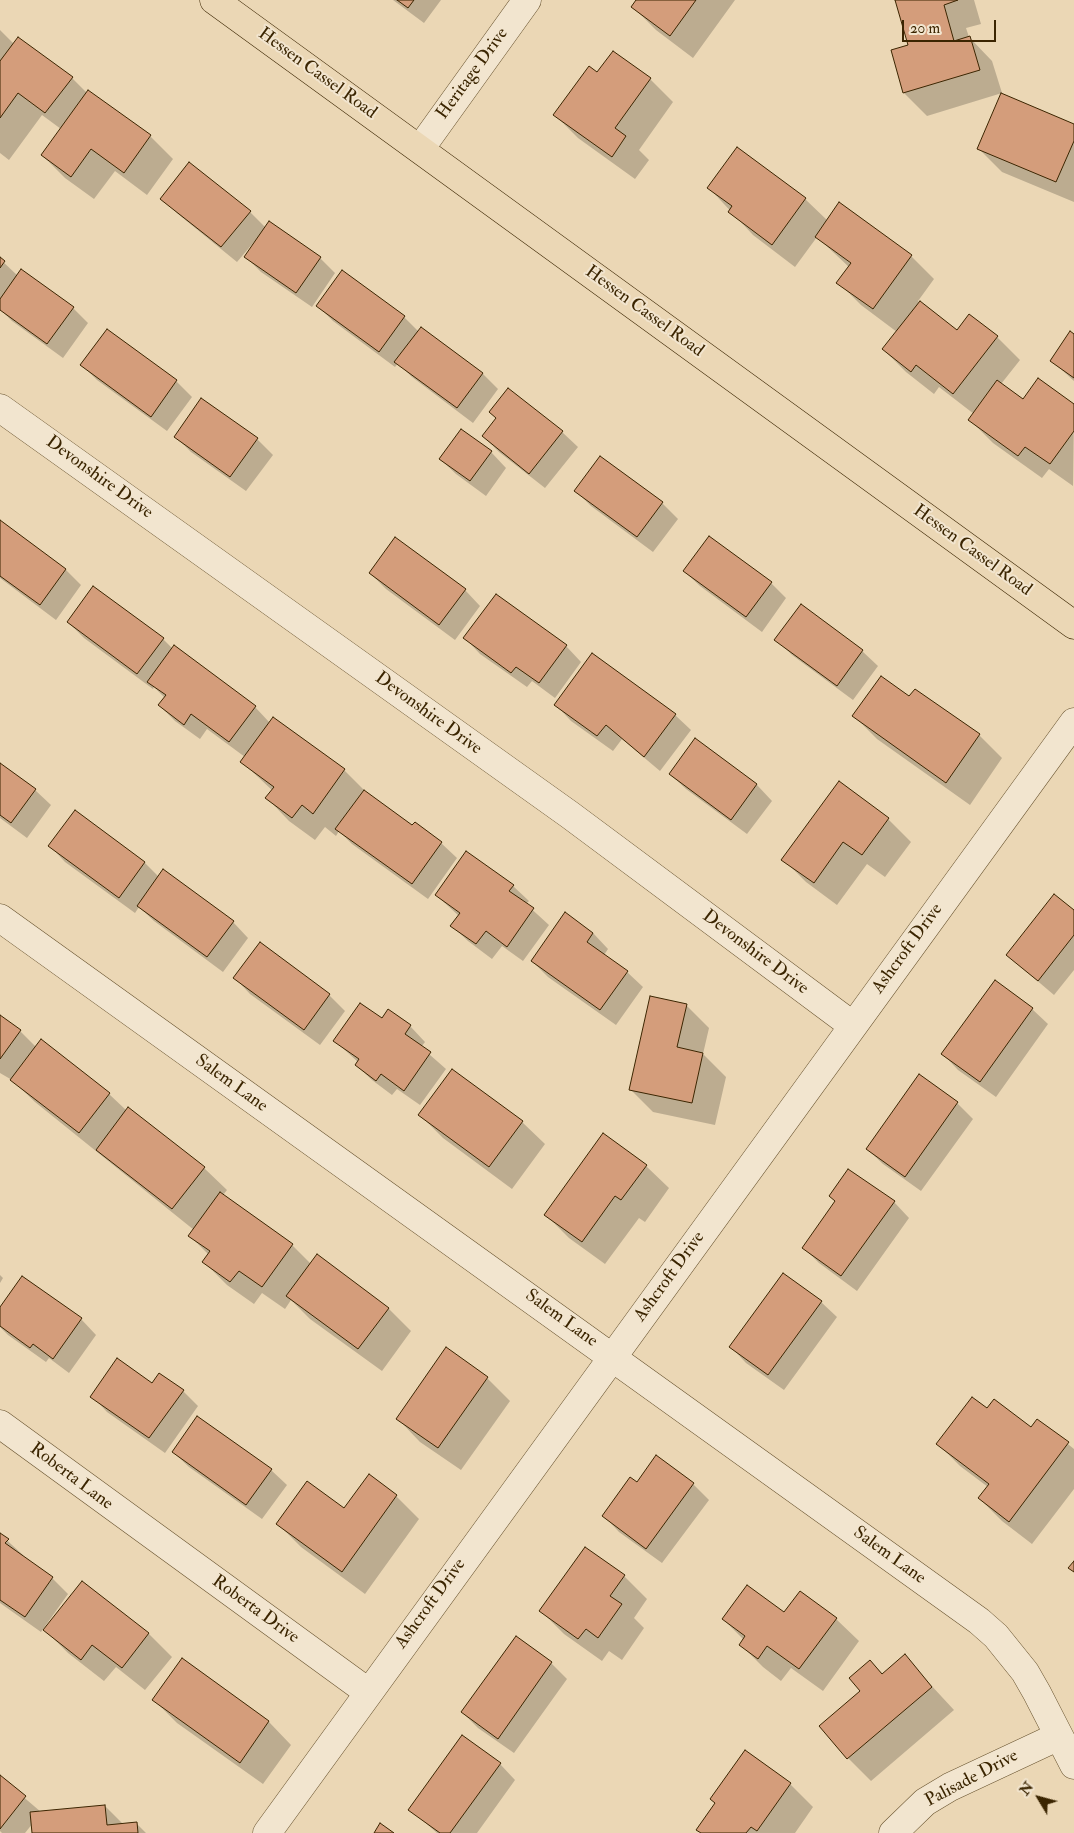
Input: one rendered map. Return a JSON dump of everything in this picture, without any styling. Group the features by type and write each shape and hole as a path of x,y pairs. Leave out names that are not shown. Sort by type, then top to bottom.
{"main road":[{"name":"Hessen Cassel Road","path":"214,0 1074,625"}],"street":[{"name":"Heritage Drive","path":"420,149 527,0"},
{"name":"Devonshire Drive","path":"0,408 570,815 852,1025"},
{"name":"Ashcroft Drive","path":"267,1833 852,1025 1074,722"},
{"name":"Salem Lane","path":"0,918 979,1621 996,1636 1025,1672 1074,1765"},
{"name":"Roberta Lane","path":"0,1424 142,1529"},
{"name":"Roberta Drive","path":"142,1529 368,1692"},
{"name":"Palisade Drive","path":"893,1833 925,1802 950,1787 1059,1736"}],"building":[{"path":"397,0 414,0 408,8"},
{"path":"636,0 696,0 670,36 631,7"},
{"path":"895,0 958,0 944,5 954,41 970,36 980,70 903,93 891,50 908,45"},
{"path":"18,37 73,77 45,113 18,93 0,118 0,61"},
{"path":"613,51 651,78 615,128 626,136 612,157 553,115 589,66 597,72"},
{"path":"88,90 151,135 124,173 91,149 71,177 41,155"},
{"path":"1001,93 1074,124 1074,141 1056,182 977,149"},
{"path":"737,147 806,198 772,245 728,212 732,206 707,188"},
{"path":"189,162 251,211 221,247 160,199"},
{"path":"839,202 912,255 873,309 836,283 851,263 815,237"},
{"path":"269,221 321,257 296,293 244,257"},
{"path":"0,257 5,261 0,268"},
{"path":"21,269 74,307 47,344 0,310 0,299"},
{"path":"342,270 405,316 379,352 316,306"},
{"path":"920,301 957,330 969,314 998,336 953,394 916,365 911,372 882,349"},
{"path":"421,327 483,373 457,408 394,362"},
{"path":"107,329 177,380 151,417 80,365"},
{"path":"1070,331 1074,334 1074,378 1050,361"},
{"path":"1038,378 1074,404 1074,431 1050,464 1025,447 1018,456 968,420 997,380 1023,399"},
{"path":"508,388 563,431 529,474 482,436 496,418 489,412"},
{"path":"201,398 258,438 230,477 174,437"},
{"path":"461,429 492,451 470,481 439,459"},
{"path":"600,456 663,502 637,537 574,491"},
{"path":"0,520 66,569 40,605 0,576"},
{"path":"709,536 772,582 746,617 683,571"},
{"path":"395,537 466,589 439,625 369,573"},
{"path":"93,586 164,638 137,674 67,622"},
{"path":"496,594 567,645 539,683 516,667 511,673 463,638"},
{"path":"801,604 863,650 837,686 774,640"},
{"path":"174,645 256,706 229,742 191,714 184,725 158,705 166,695 147,682"},
{"path":"592,653 676,714 644,757 606,725 597,736 554,705"},
{"path":"881,676 909,696 915,689 980,734 946,783 852,716"},
{"path":"273,717 345,769 313,814 302,805 292,818 265,798 274,787 240,762"},
{"path":"695,738 757,784 731,820 669,774"},
{"path":"0,763 36,789 11,823 0,815"},
{"path":"839,781 889,818 862,855 843,842 814,883 781,860"},
{"path":"364,790 412,825 415,822 442,842 412,884 335,829"},
{"path":"75,810 145,862 119,898 48,846"},
{"path":"466,851 514,885 509,891 534,908 507,947 486,931 476,944 450,926 460,913 435,895"},
{"path":"163,869 234,921 207,957 137,906"},
{"path":"1054,894 1074,910 1074,935 1038,981 1006,955"},
{"path":"565,912 593,933 587,942 628,971 600,1010 531,961"},
{"path":"260,942 330,994 304,1030 233,978"},
{"path":"995,980 1033,1008 980,1082 941,1054"},
{"path":"650,996 687,1004 677,1047 703,1053 692,1103 629,1090"},
{"path":"360,1003 382,1018 388,1009 411,1025 405,1034 431,1052 404,1091 381,1074 376,1081 355,1065 359,1059 333,1041"},
{"path":"0,1015 21,1030 0,1059"},
{"path":"41,1039 110,1093 79,1133 10,1080"},
{"path":"452,1069 523,1121 489,1167 418,1115"},
{"path":"919,1074 958,1102 905,1177 866,1149"},
{"path":"128,1107 205,1167 172,1209 96,1150"},
{"path":"603,1133 647,1165 621,1200 615,1196 582,1242 544,1215"},
{"path":"848,1169 895,1201 841,1276 802,1248 835,1201 829,1196"},
{"path":"220,1192 293,1244 262,1287 239,1271 230,1282 202,1262 210,1251 188,1236"},
{"path":"317,1254 389,1308 358,1349 286,1296"},
{"path":"783,1273 822,1301 768,1375 729,1347"},
{"path":"22,1276 82,1318 53,1359 33,1344 30,1348 0,1326 0,1307"},
{"path":"446,1347 488,1377 438,1448 396,1419"},
{"path":"117,1358 152,1383 159,1373 184,1390 149,1438 90,1397"},
{"path":"972,1397 987,1408 994,1399 1031,1427 1037,1419 1069,1442 1009,1522 978,1498 989,1484 936,1444"},
{"path":"197,1416 272,1469 246,1505 172,1452"},
{"path":"656,1455 694,1483 646,1549 602,1516 630,1477 637,1482"},
{"path":"369,1474 397,1495 342,1572 276,1524 307,1481 344,1508"},
{"path":"0,1533 9,1539 5,1543 53,1577 25,1617 0,1600"},
{"path":"585,1547 625,1575 610,1596 622,1604 598,1638 586,1629 578,1639 539,1611"},
{"path":"1074,1561 1074,1572 1068,1568"},
{"path":"82,1581 149,1633 122,1668 92,1645 81,1660 43,1630"},
{"path":"747,1585 784,1612 800,1591 837,1618 799,1669 767,1646 758,1659 739,1645 745,1636 722,1619"},
{"path":"516,1636 552,1662 498,1739 461,1712"},
{"path":"905,1654 932,1687 847,1759 819,1726 860,1691 849,1678 870,1660 882,1674"},
{"path":"182,1658 269,1721 240,1763 152,1700"},
{"path":"462,1735 501,1763 450,1833 440,1833 408,1810"},
{"path":"745,1750 791,1783 757,1831 751,1827 746,1833 701,1833 696,1830 715,1803 710,1799"},
{"path":"0,1775 26,1796 0,1829"},
{"path":"105,1805 107,1825 137,1822 138,1833 32,1833 30,1812"},
{"path":"380,1823 394,1833 374,1833"}]}
